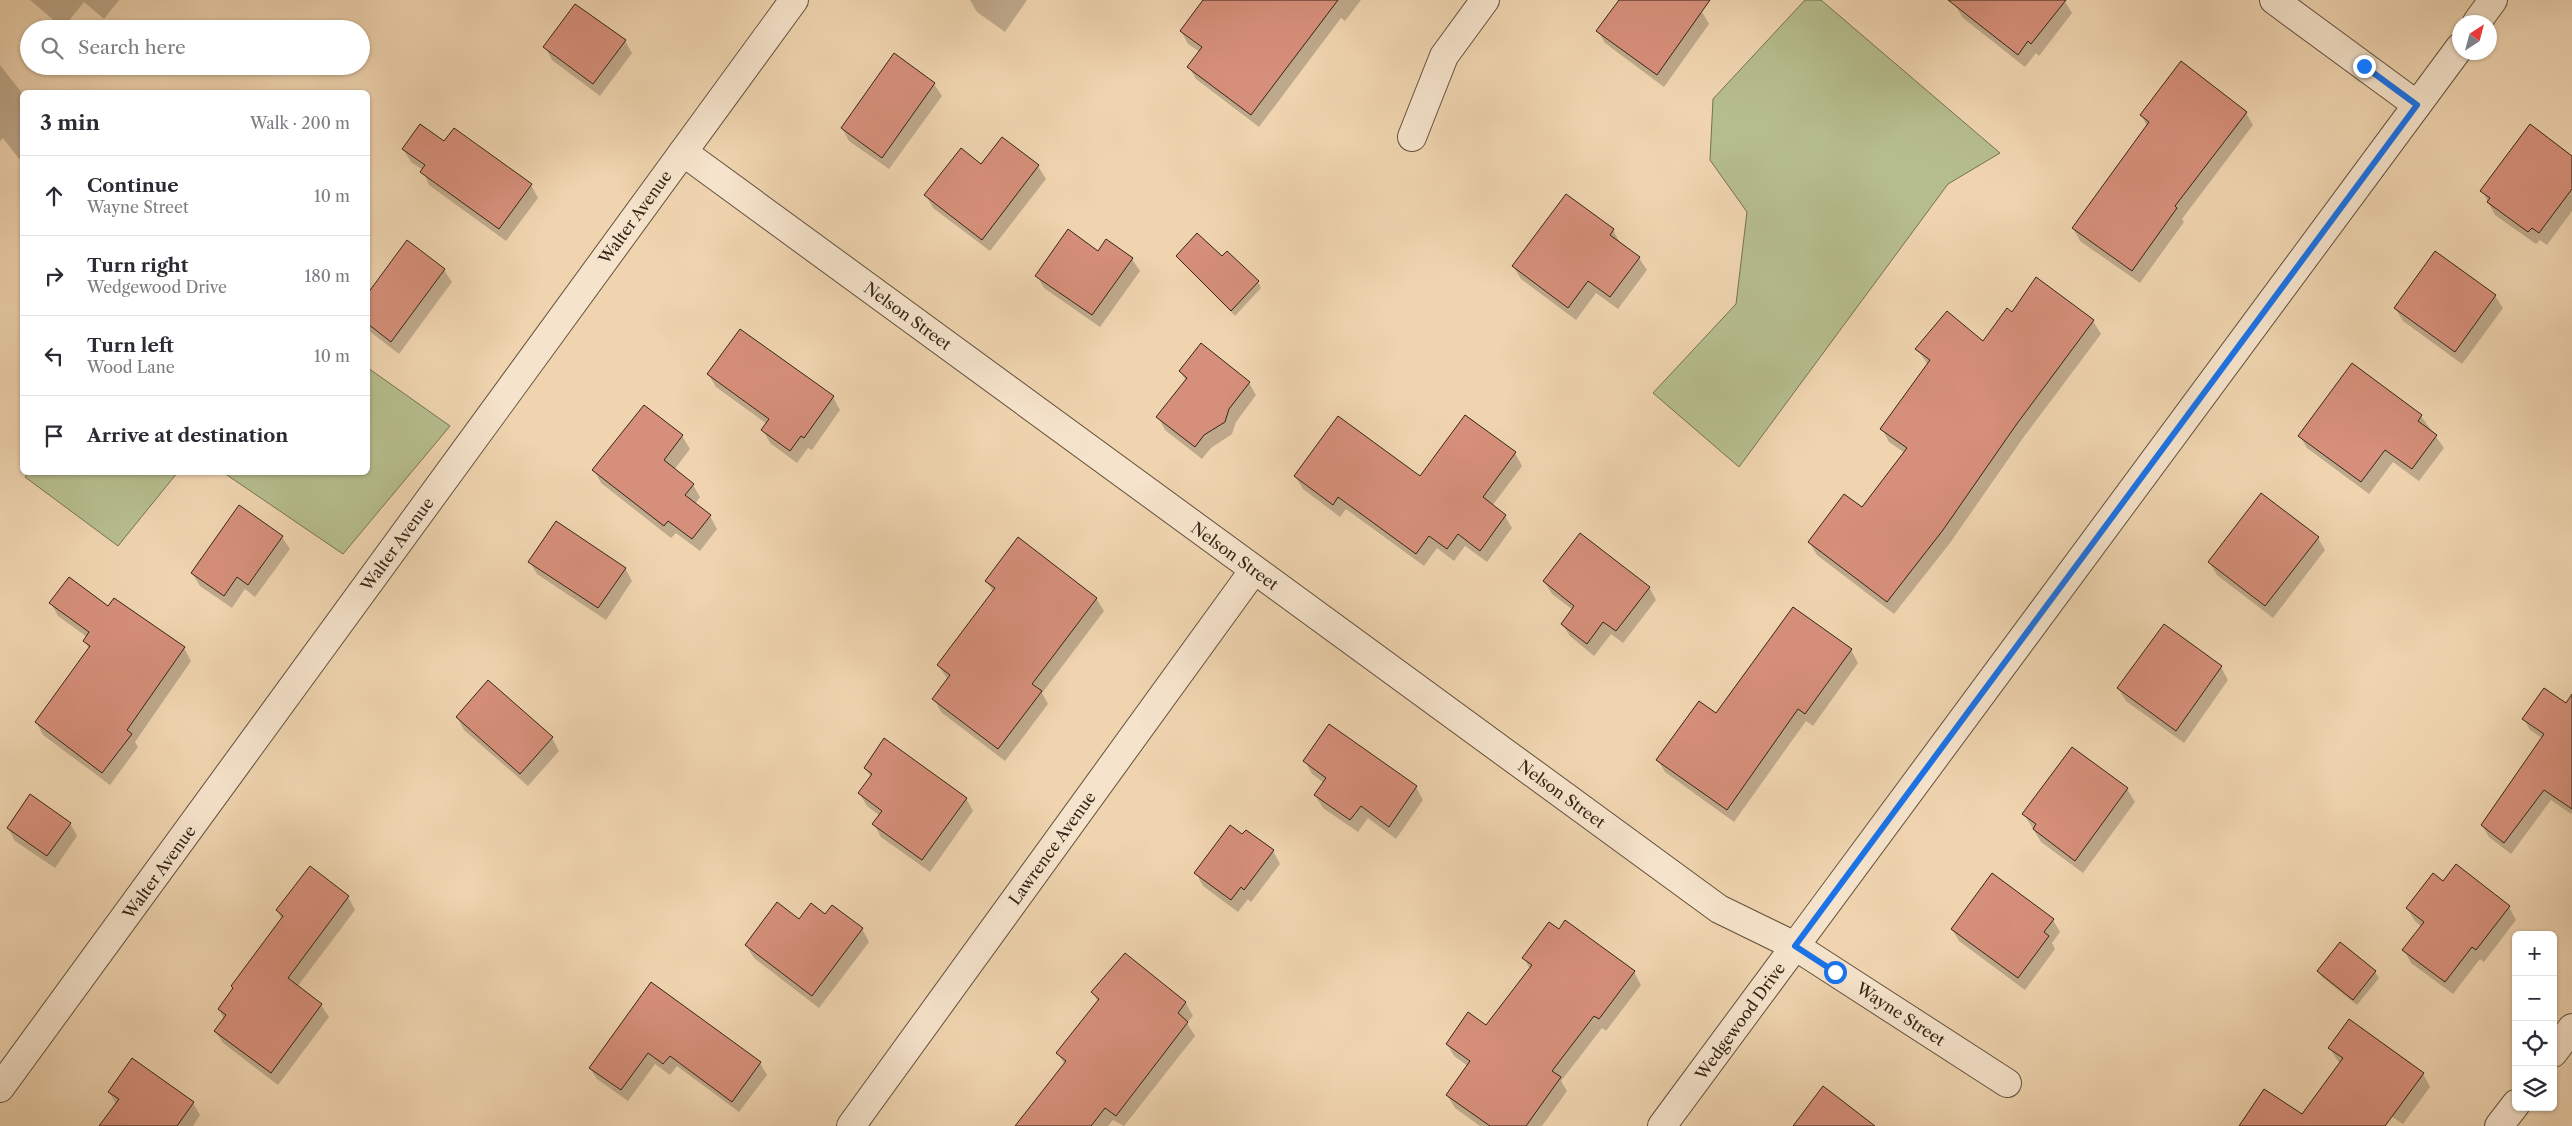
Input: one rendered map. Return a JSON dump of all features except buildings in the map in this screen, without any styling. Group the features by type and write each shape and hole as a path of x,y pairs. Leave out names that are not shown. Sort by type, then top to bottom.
{"street":[{"name":"Walter Avenue","path":"0,1088 794,0"},
{"path":"1412,137 1444,56 1485,0"},
{"path":"2274,0 2417,105"},
{"path":"2482,15 2494,0"},
{"name":"Wedgewood Drive","path":"1662,1126 2452,58"},
{"name":"Nelson Street","path":"682,152 1720,909 1795,946"},
{"name":"Lawrence Avenue","path":"851,1126 1254,570"},
{"name":"Wayne Street","path":"1795,946 2007,1083"},
{"path":"2557,1048 2572,1028"},
{"path":"2499,1126 2512,1109"}],"green space":[{"path":"1805,0 1821,0 2000,153 1948,184 1739,467 1653,393 1736,304 1747,212 1710,160 1713,99"},
{"path":"370,369 450,426 343,554 227,475 370,475"},
{"path":"26,475 175,475 118,546 25,477"}],"route":[{"path":"1835,972 1795,946 2417,105 2364,66"}]}
